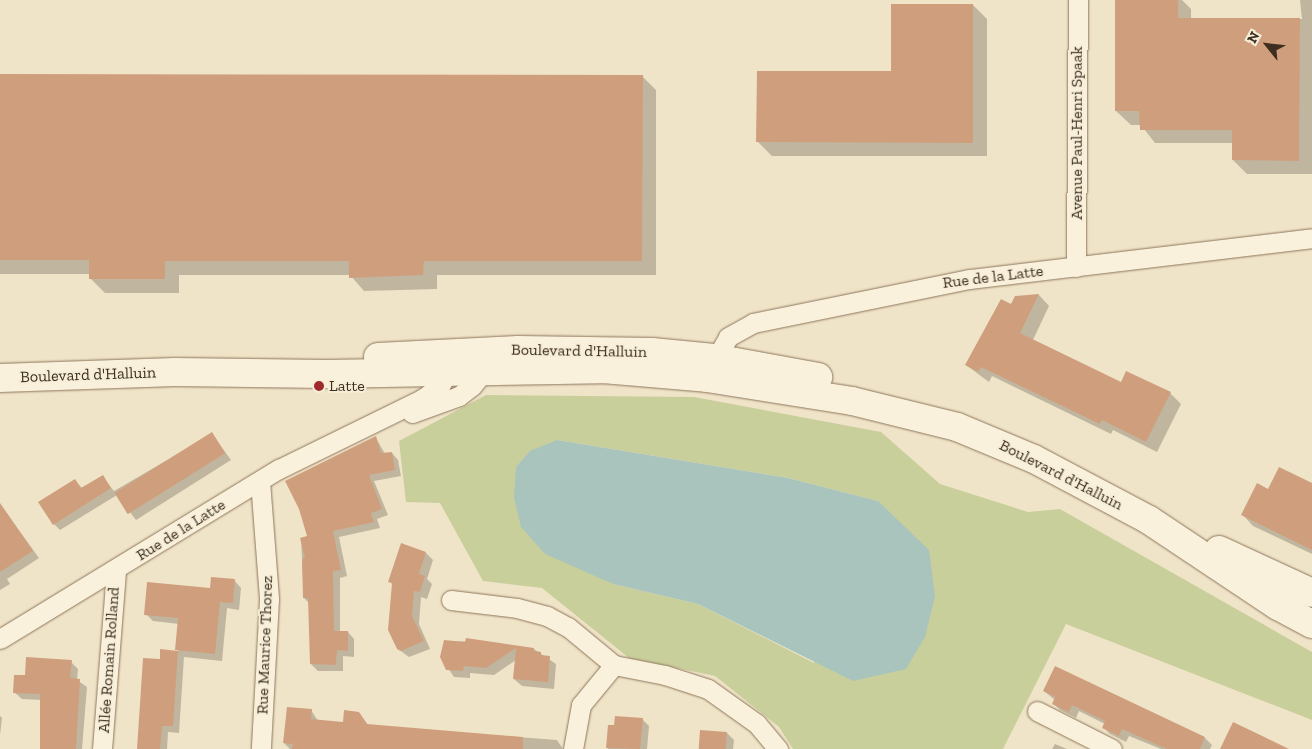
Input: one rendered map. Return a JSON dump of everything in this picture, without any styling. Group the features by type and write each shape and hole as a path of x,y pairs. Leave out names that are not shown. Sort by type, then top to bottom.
{"main road":[{"name":"Boulevard d'Halluin","path":"0,378 175,372 265,363 490,362 609,350 711,368 854,385 920,408 1050,466 1149,520 1312,593"},
{"name":"Boulevard d'Halluin","path":"1149,520 1278,606 1312,624"}],"street":[{"name":"Avenue Paul-Henri Spaak","path":"1076,266 1078,0"},
{"name":"Rue de la Latte","path":"711,368 728,337 753,323 939,284 1312,238"},
{"name":"Rue de la Latte","path":"365,426 445,402 466,391 490,362"},
{"name":"Rue de la Latte","path":"0,640 260,481 365,426 422,400 440,386 452,363"},
{"name":"Rue Maurice Thorez","path":"260,481 269,599 261,749"},
{"name":"Allée Romain Rolland","path":"102,749 116,570"},
{"path":"451,600 517,608 547,616 568,627 614,665 683,680 708,689 752,720 778,749"},
{"path":"573,749 581,705 614,665"},
{"path":"1037,711 1109,748"}],"green space":[{"path":"486,395 694,397 881,432 940,484 1028,512 1060,509 1312,652 1312,720 1066,624 1003,749 793,749 779,727 715,676 629,658 542,588 483,581 440,503 406,502 399,441","holes":["557,440 788,478 878,501 814,663 698,604 613,584"]}],"water":[{"path":"557,440 788,478 878,501 929,550 935,596 925,637 906,669 853,681 698,604 613,584 545,554 521,527 514,498 516,467 530,451"}],"building":[{"path":"1115,0 1178,0 1178,18 1300,18 1299,161 1232,160 1232,130 1140,130 1139,111 1115,111"},
{"path":"891,4 973,4 973,143 756,142 757,71 891,71"},
{"path":"0,74 643,75 642,261 424,261 423,275 349,278 349,261 165,261 165,279 89,279 89,260 0,260"},
{"path":"1039,294 1020,333 1121,382 1126,371 1171,392 1146,442 1102,420 1100,424 981,367 978,372 965,365 1001,299 1011,304 1015,296"},
{"path":"212,432 225,453 128,514 114,493"},
{"path":"376,436 381,453 392,452 395,470 369,475 382,509 371,513 374,522 333,531 341,570 333,571 334,631 348,631 348,651 337,650 336,665 310,664 308,598 303,598 302,559 305,558 300,538 307,536 299,509 285,481"},
{"path":"1279,467 1312,483 1312,550 1241,515 1257,483 1268,489"},
{"path":"103,475 111,488 53,525 38,502 75,479 81,488"},
{"path":"0,503 33,551 0,572"},
{"path":"401,543 426,552 419,574 425,576 420,592 414,591 412,616 424,641 401,651 397,649 388,630 392,583 388,582"},
{"path":"211,577 235,579 233,603 220,602 215,654 175,650 178,618 144,615 147,582 210,588"},
{"path":"466,638 534,648 534,651 541,652 541,655 550,656 548,682 513,679 516,648 486,668 464,666 463,671 446,670 440,657 444,640 465,642"},
{"path":"160,649 178,651 173,726 162,726 160,749 137,749 143,658 160,659"},
{"path":"26,657 72,660 70,678 80,679 76,749 40,749 40,694 13,693 14,675 25,675"},
{"path":"1055,666 1205,737 1200,749 1167,749 1122,729 1119,736 1102,728 1105,721 1072,705 1069,712 1052,704 1055,697 1043,691"},
{"path":"287,707 312,709 311,719 343,722 344,710 359,712 367,724 523,737 523,749 292,749 293,744 283,743"},
{"path":"615,716 643,718 640,749 606,748 608,725 614,725"},
{"path":"1233,722 1254,732 1289,749 1220,749"},
{"path":"700,730 727,732 726,749 699,749"}],"place":[{"name":"Latte","path":"319,386"}]}
